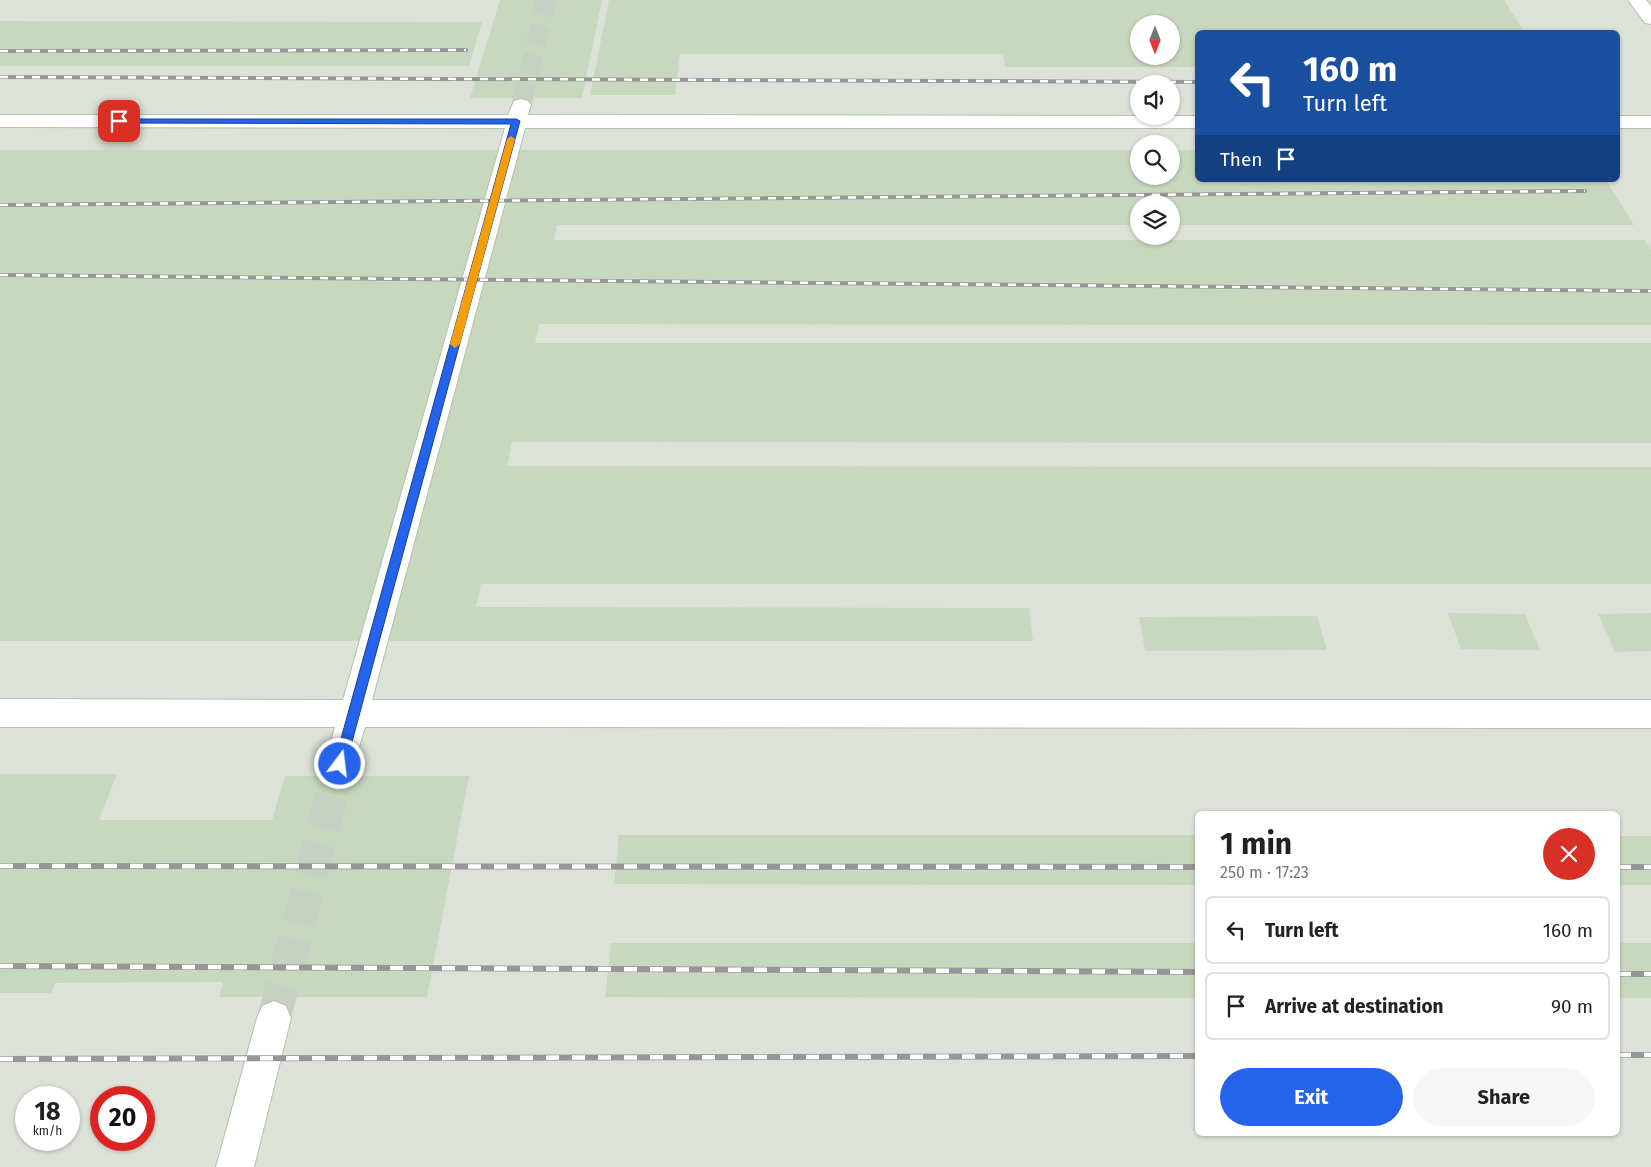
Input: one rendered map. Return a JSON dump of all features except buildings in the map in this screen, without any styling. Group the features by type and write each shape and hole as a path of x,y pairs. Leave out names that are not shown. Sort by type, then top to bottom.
{"lane":[{"path":"1637,0 1651,19"},
{"path":"340,764 519,112"},
{"path":"0,121 519,112 1195,122"},
{"path":"1620,122 1651,122"},
{"path":"0,713 1651,714"},
{"path":"235,1167 274,1018"}],"shaded area":[{"path":"0,0 1651,0 1651,1167 0,1167"}],"tunnel":[{"path":"522,103 546,0"},
{"path":"274,1018 340,764"}],"railway":[{"path":"0,51 466,50"},
{"path":"0,77 1195,82"},
{"path":"0,205 1585,191"},
{"path":"0,275 1651,291"},
{"path":"0,866 1195,867"},
{"path":"1620,867 1651,867"},
{"path":"0,966 1195,972"},
{"path":"1620,974 1651,974"},
{"path":"1620,1055 1651,1055"},
{"path":"0,1059 1195,1056"}],"slow traffic":[{"path":"455,344 511,139"}],"route":[{"path":"119,121 516,121 340,764"}]}
